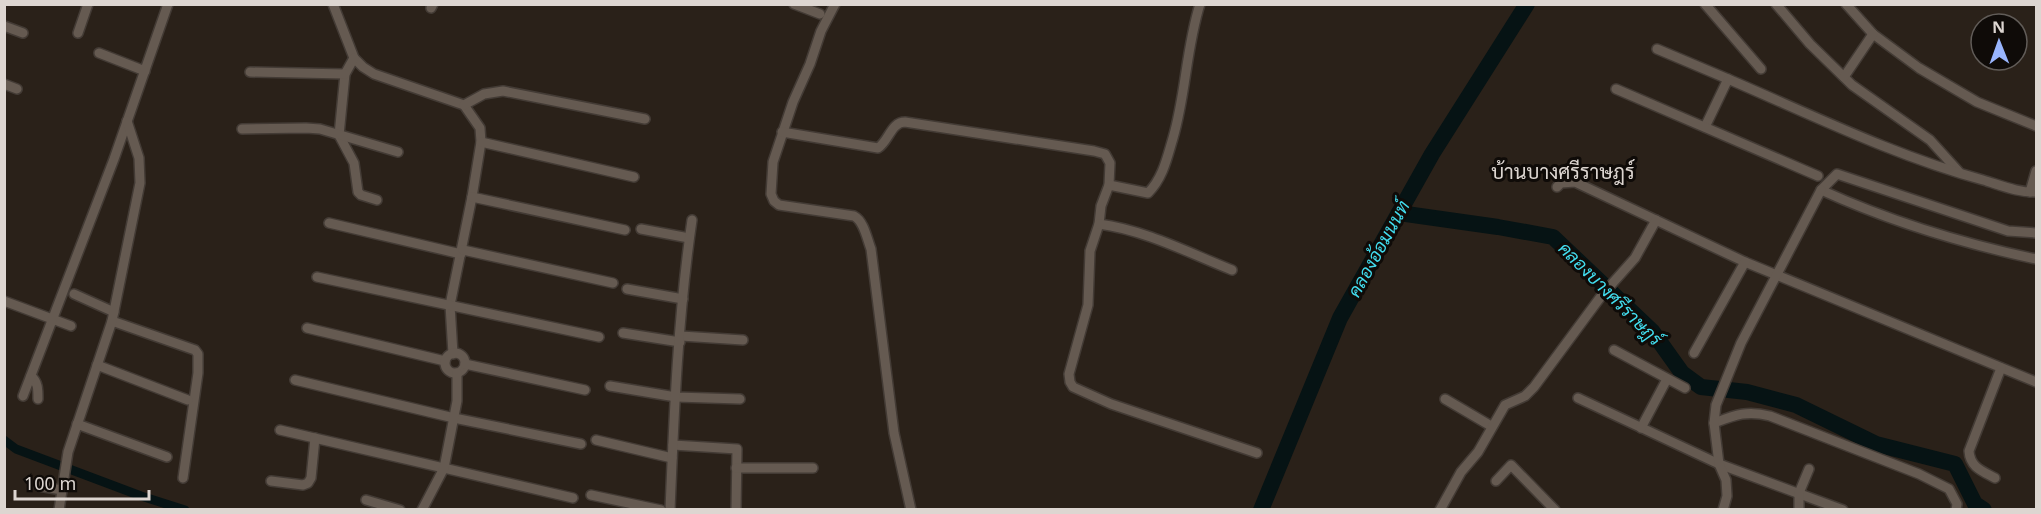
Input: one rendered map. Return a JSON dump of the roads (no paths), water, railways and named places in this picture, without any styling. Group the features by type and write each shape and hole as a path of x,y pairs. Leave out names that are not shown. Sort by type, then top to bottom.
{"street":[{"path":"78,33 88,4"},
{"path":"23,396 127,121 168,4"},
{"path":"333,4 354,58 363,67 374,74 464,105 480,128 481,142 472,197 450,305 453,354"},
{"path":"794,4 820,15"},
{"path":"835,4 821,31 782,132 773,162 771,194 779,205 859,219 871,249 894,433 911,510"},
{"path":"1109,184 1148,193 1156,185 1179,119 1191,39 1200,4"},
{"path":"1705,4 1761,69"},
{"path":"1776,4 1810,44 1844,77 1930,140 1961,174"},
{"path":"1846,4 1873,34 1919,68 1977,102 2037,126"},
{"path":"4,26 23,33"},
{"path":"1844,77 1873,34"},
{"path":"1657,50 1926,164 2033,192 2037,171"},
{"path":"99,53 145,71"},
{"path":"354,58 345,74 339,135 354,163 358,192 377,200"},
{"path":"250,72 345,74"},
{"path":"1705,127 1728,79"},
{"path":"4,84 17,89"},
{"path":"1616,89 1818,176"},
{"path":"464,105 484,94 503,91 645,119"},
{"path":"59,510 68,452 113,317 140,183 139,158 127,121"},
{"path":"782,132 878,148 884,144 895,125 905,122 1105,154 1110,163 1109,184 1090,251 1088,304 1069,374 1073,387 1111,404 1257,453"},
{"path":"242,129 306,128 398,152"},
{"path":"481,142 634,177"},
{"path":"1723,510 1727,496 1726,480 1719,464 1714,423 1716,405 1742,343 1775,275 1821,190 1837,174 2008,231 2037,233"},
{"path":"1557,187 1560,183 1575,182 1775,275 2037,382"},
{"path":"1821,190 1857,206 1945,234 2037,259"},
{"path":"472,197 625,230"},
{"path":"670,510 683,298 692,220"},
{"path":"1440,510 1461,472 1478,452 1505,405 1525,396 1534,387 1602,295 1635,258 1656,220"},
{"path":"329,223 613,283"},
{"path":"1099,224 1155,239 1232,270"},
{"path":"641,229 689,238"},
{"path":"1694,353 1745,262"},
{"path":"317,277 599,337"},
{"path":"627,289 683,298"},
{"path":"74,294 113,317 195,350 198,354 198,374 183,478"},
{"path":"4,301 71,326"},
{"path":"307,328 446,361"},
{"path":"623,333 680,339 743,340"},
{"path":"1614,350 1685,388"},
{"path":"453,354 463,357 465,364 464,368 457,373 449,372 445,365 453,354"},
{"path":"465,364 585,390"},
{"path":"97,365 188,400"},
{"path":"1995,477 1974,466 1969,459 1969,451 2001,368"},
{"path":"422,510 444,468 457,401 457,373"},
{"path":"31,376 36,380 38,399"},
{"path":"1641,428 1667,379"},
{"path":"295,380 454,418 581,444"},
{"path":"609,386 676,397 740,399"},
{"path":"1578,398 1719,464 1844,510"},
{"path":"1445,399 1491,426"},
{"path":"1714,423 1734,415 1753,412 1770,416 1919,474 1949,489 1957,504 1956,510"},
{"path":"76,424 167,457"},
{"path":"280,430 573,498"},
{"path":"272,481 303,485 308,483 311,478 315,438"},
{"path":"596,440 672,458"},
{"path":"673,445 736,449 736,510"},
{"path":"1496,481 1512,465 1556,510"},
{"path":"736,468 813,468"},
{"path":"1799,510 1800,493 1809,469"},
{"path":"39,486 62,490"},
{"path":"591,495 661,510"},
{"path":"366,500 400,510"}],"waterway":[{"name":"คลองอ้อมนนท์","path":"1261,510 1340,318 1432,154 1527,4"},
{"name":"คลองบางศรีราษฎร์","path":"1399,213 1553,237 1652,331 1682,373 1701,387 1747,392 1796,405 1876,444 1955,464 1975,504 1984,510"},
{"path":"4,440 16,449 185,510"}],"district":[{"name":"บ้านบางศรีราษฎร์","path":"1563,172"}]}
